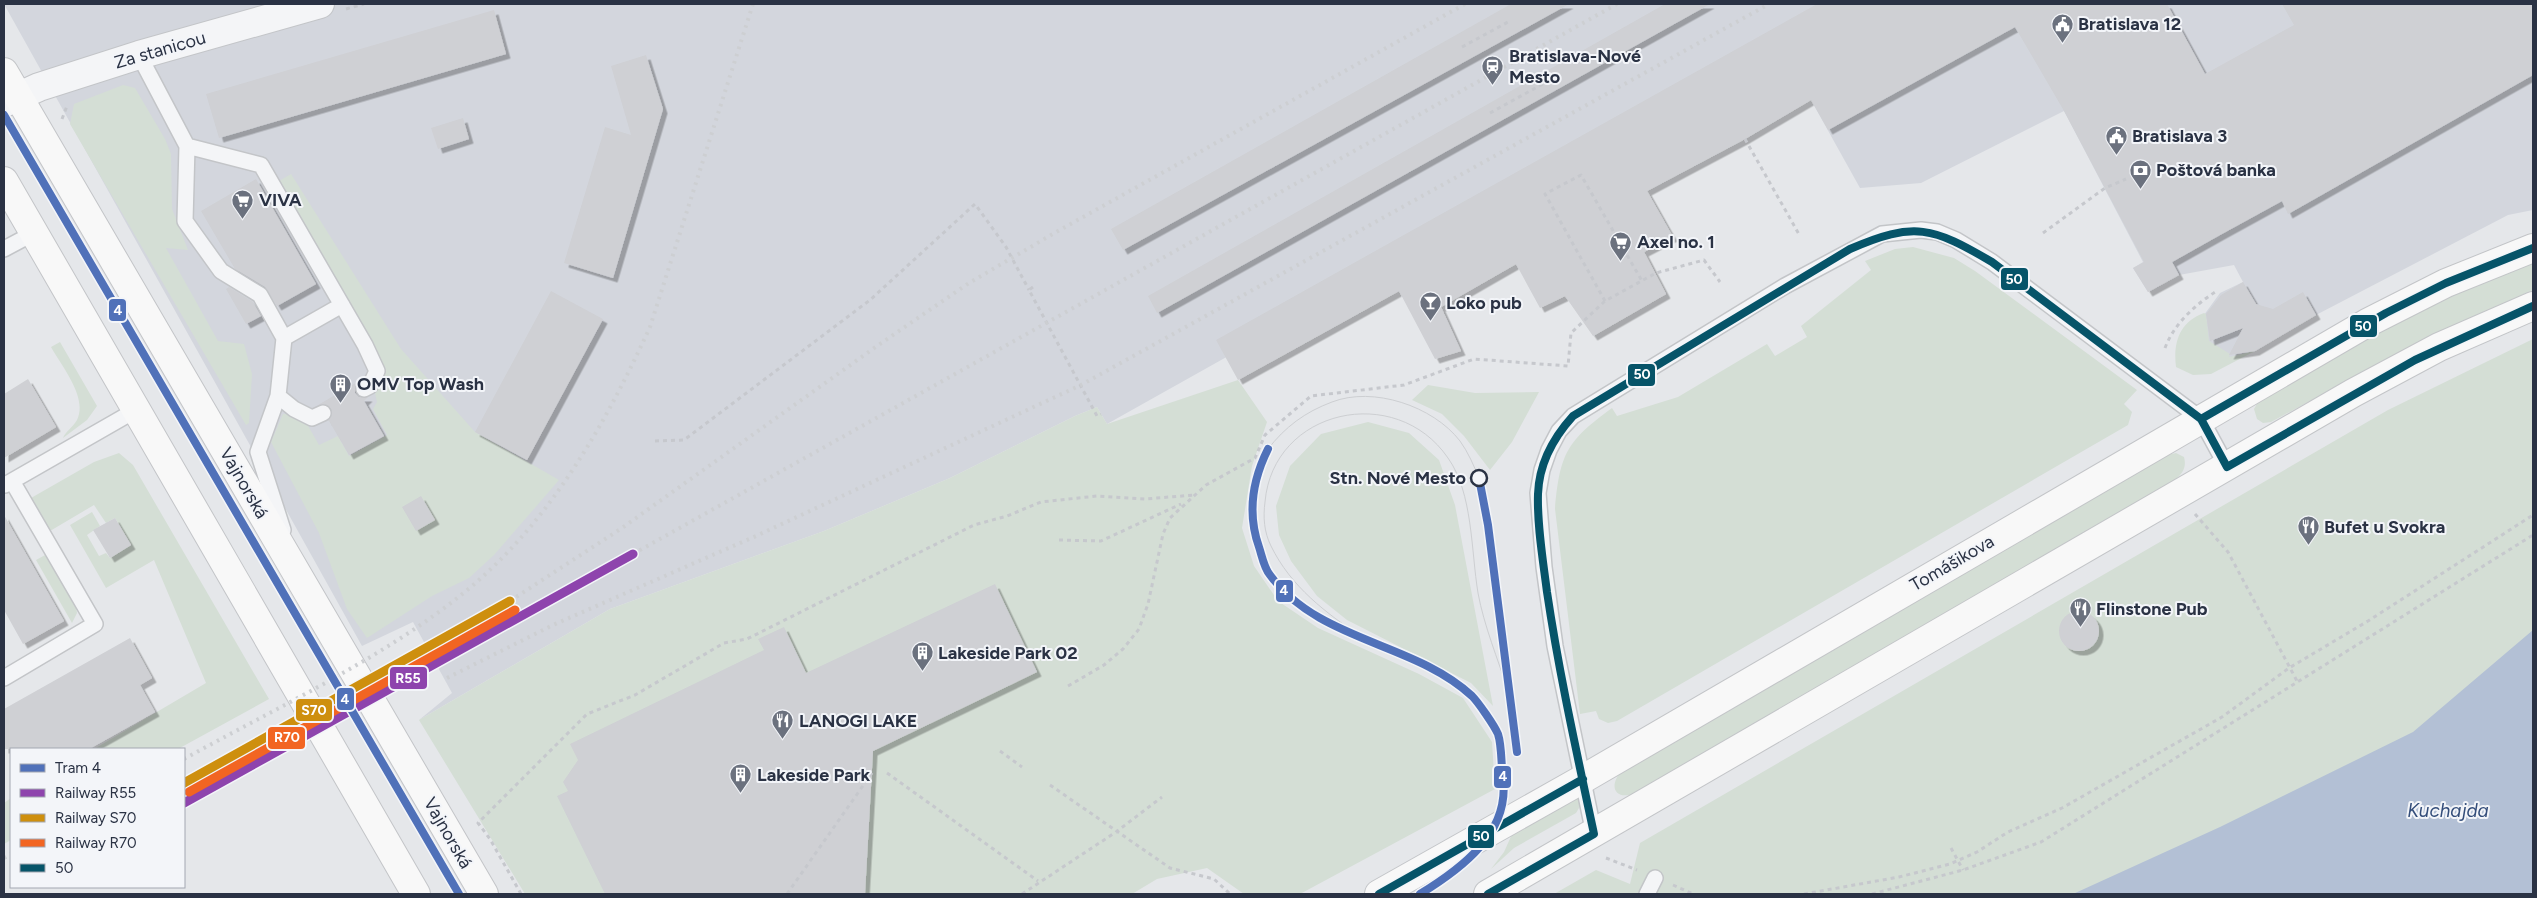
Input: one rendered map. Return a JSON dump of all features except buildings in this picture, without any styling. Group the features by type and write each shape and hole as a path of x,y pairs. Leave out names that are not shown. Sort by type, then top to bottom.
{"main road":[{"name":"Vajnorská","path":"8,90 295,570 484,894"},
{"path":"4,181 416,894"},
{"name":"Tomášikova","path":"1380,894 1583,779 2386,313 2446,283 2533,248"},
{"path":"1488,894 2395,369 2478,329 2533,306"}],"street":[{"name":"Za stanicou","path":"8,90 320,4"}],"lane":[{"path":"139,55 187,146 185,221 222,271 260,295 284,338 278,396 258,452 295,570"},
{"path":"187,146 261,164 342,305 376,371 370,386 364,390"},
{"path":"1594,834 1555,646 1544,568 1538,493 1542,470 1549,450 1559,432 1573,416 1740,316 1785,286 1850,249 1882,234 1921,230 1937,232 1956,240 1992,262 2201,419 2227,467"},
{"path":"4,250 34,233"},
{"path":"284,338 342,305"},
{"path":"278,396 294,409 312,418 323,414"},
{"path":"4,678 95,624 8,483 136,410"},
{"path":"1647,894 1655,878"}],"path":[{"path":"1462,48 1508,22"},
{"path":"1490,113 1550,80"},
{"path":"1746,139 1800,236"},
{"path":"1606,301 1545,194 1581,175 1642,281"},
{"path":"2043,233 2105,188 2126,178"},
{"path":"655,441 684,440 870,300 974,204 1006,247 1097,416 1101,414"},
{"path":"1068,686 1104,665 1123,649 1138,629 1150,596 1163,534 1170,518 1184,503 1206,485 1254,458 1265,435 1311,396 1404,386 1474,359 1568,366 1571,333 1606,301 1656,273 1704,260 1720,282"},
{"path":"1029,290 1033,287"},
{"path":"2165,348 2170,335 2180,322 2216,292"},
{"path":"1064,354 1068,351"},
{"path":"521,894 490,839 478,823 587,714 635,695 724,643 747,639 974,525 1007,516 1041,502 1097,496 1145,499 1194,495"},
{"path":"1059,540 1102,541 1184,503"},
{"path":"2193,512 2228,552 2297,682"},
{"path":"1804,894 1899,877 1958,861 2008,832 2062,808 2222,717 2289,668 2368,621 2533,515"},
{"path":"1872,894 1963,870 2041,842 2533,535"},
{"path":"1000,751 1022,767"},
{"path":"787,894 874,770"},
{"path":"887,773 1038,881"},
{"path":"1050,785 1170,868 1214,879 1230,894"},
{"path":"1022,894 1038,881 1116,832 1162,797"},
{"path":"1951,848 1963,870"}],"shaded area":[{"path":"4,4 2533,4 2533,210 2508,215 2316,315 2255,351 2230,358 2208,341 2204,315 2220,293 2243,282 2234,265 2179,275 2148,292 2133,268 2143,262 2064,111 1921,183 1860,188 1811,100 1474,218 1107,424 1097,407 950,478 824,531 610,609 419,720 452,693 413,622 362,646"},
{"path":"123,85 135,88 165,139 171,154 172,209 188,250 166,248 218,341 244,344 252,374 249,423 246,425 70,124 74,104"},
{"path":"264,156 279,181 291,174 401,349 475,432 559,480 494,555 469,578 432,596 367,638 347,609 319,533 271,442 283,414 307,424 319,445 338,436 349,456 387,435 373,409 377,402 375,393 383,375 380,359 263,159"},
{"path":"1913,247 1954,258 1975,271 2137,390 2124,404 2132,412 2128,425 1617,721 1608,723 1599,719 1596,711 1580,714 1555,509 1560,474 1568,450 1585,430 1612,408 1617,416 1678,397 1767,344 1775,356 1807,337 1801,326 1871,270 1865,261 1895,249"},
{"path":"2533,262 2533,290 2415,344 2271,422 2263,423 2257,419 2254,409 2259,400 2364,339 2460,292"},
{"path":"2206,314 2209,341 2230,354 2229,357 2255,351 2211,374 2193,375 2176,367 2177,342 2183,328 2195,317"},
{"path":"2533,339 2533,894 1554,894 1596,870 1630,884 1640,843 2388,410"},
{"path":"60,342 97,406 87,420 63,438 77,420 79,402 72,382 51,347"},
{"path":"1238,380 1267,422 1252,466 1242,528 1254,566 1278,601 1318,628 1419,674 1463,698 1492,742 1495,789 1300,894 1244,894 1207,868 1157,879 1132,894 525,894 419,720 610,609 824,531 950,478 1097,407 1107,424"},
{"path":"1428,385 1475,393 1539,392 1512,442 1490,470 1464,436 1442,414 1412,400"},
{"path":"1368,422 1409,433 1439,460 1455,505 1493,706 1471,683 1347,620 1317,596 1291,561 1279,535 1276,506 1290,466 1321,434"},
{"path":"119,453 133,465 269,699 180,748 96,748 206,683 154,560 106,588 70,525 92,512 100,526 87,535 99,556 106,553 110,558 131,545 115,518 106,523 94,505 50,531 31,498 94,462"},
{"path":"2176,453 2184,457 2185,464 2182,473 2175,480 1634,794 1621,795 1615,790 1615,781 1622,770 2163,456"},
{"path":"47,554 76,606 77,613 72,623 36,560"},
{"path":"1583,790 1582,803 1576,813 1514,848 1491,869 1504,852 1513,832"},
{"path":"10,799 10,841 4,844 4,803"}],"water":[{"name":"Kuchajda","path":"2533,630 2533,894 2073,894 2220,827 2413,732"}],"tram line":[{"name":"4","path":"4,115 459,894"},
{"path":"1268,449 1296,421 1322,406 1348,398 1366,396 1383,398 1401,402 1418,409 1448,429 1463,445 1479,478"},
{"path":"1363,638 1323,609 1299,587 1279,561 1271,546 1265,530 1264,513 1273,470 1290,445 1313,427 1340,417 1369,414 1399,420 1426,434 1448,458 1456,472 1467,505 1478,593 1487,630 1508,691"},
{"name":"4","path":"1268,449 1258,473 1252,509 1255,534 1270,575 1290,597 1314,615 1423,664 1449,678 1475,699 1498,734 1503,798 1499,816 1491,833 1466,861 1420,894"},
{"name":"4","path":"1479,478 1488,525 1517,752"}],"railway":[{"path":"185,758 329,681 434,615 466,591 496,564 549,503 573,470 594,435 633,364 650,327 753,4"},
{"path":"510,601 622,528 877,346 969,283 1058,231 1465,4"},
{"path":"633,554 1617,4"},
{"path":"447,678 553,625 756,536 1081,385 1769,4"},
{"path":"4,858 10,855"}],"rail line":[{"name":"R55","path":"185,802 633,554"},
{"name":"S70","path":"185,782 510,601"},
{"name":"R70","path":"189,792 515,610"}],"transit line":[{"name":"50","path":"1488,894 1594,834 1557,653 1539,531 1539,483 1541,472 1554,442 1573,416 1850,249 1891,234 1923,232 1938,235 1972,250 1992,262 2201,419 2227,467 2415,360 2533,306"},
{"name":"50","path":"2201,419 2386,313 2446,283 2533,248"},
{"name":"50","path":"1379,894 1583,779"}],"place":[{"name":"Bratislava 12","path":"2062,43"},
{"name":"Bratislava-Nové Mesto","path":"1493,85"},
{"name":"Bratislava 3","path":"2116,155"},
{"name":"Poštová banka","path":"2140,189"},
{"name":"VIVA","path":"243,219"},
{"name":"Axel no. 1","path":"1621,261"},
{"name":"Loko pub","path":"1430,322"},
{"name":"OMV Top Wash","path":"341,403"},
{"name":"Stn. Nové Mesto","path":"1479,478"},
{"name":"Bufet u Svokra","path":"2308,546"},
{"name":"Flinstone Pub","path":"2080,628"},
{"name":"Lakeside Park 02","path":"922,672"},
{"name":"LANOGI LAKE","path":"783,740"},
{"name":"Lakeside Park","path":"741,794"}]}
